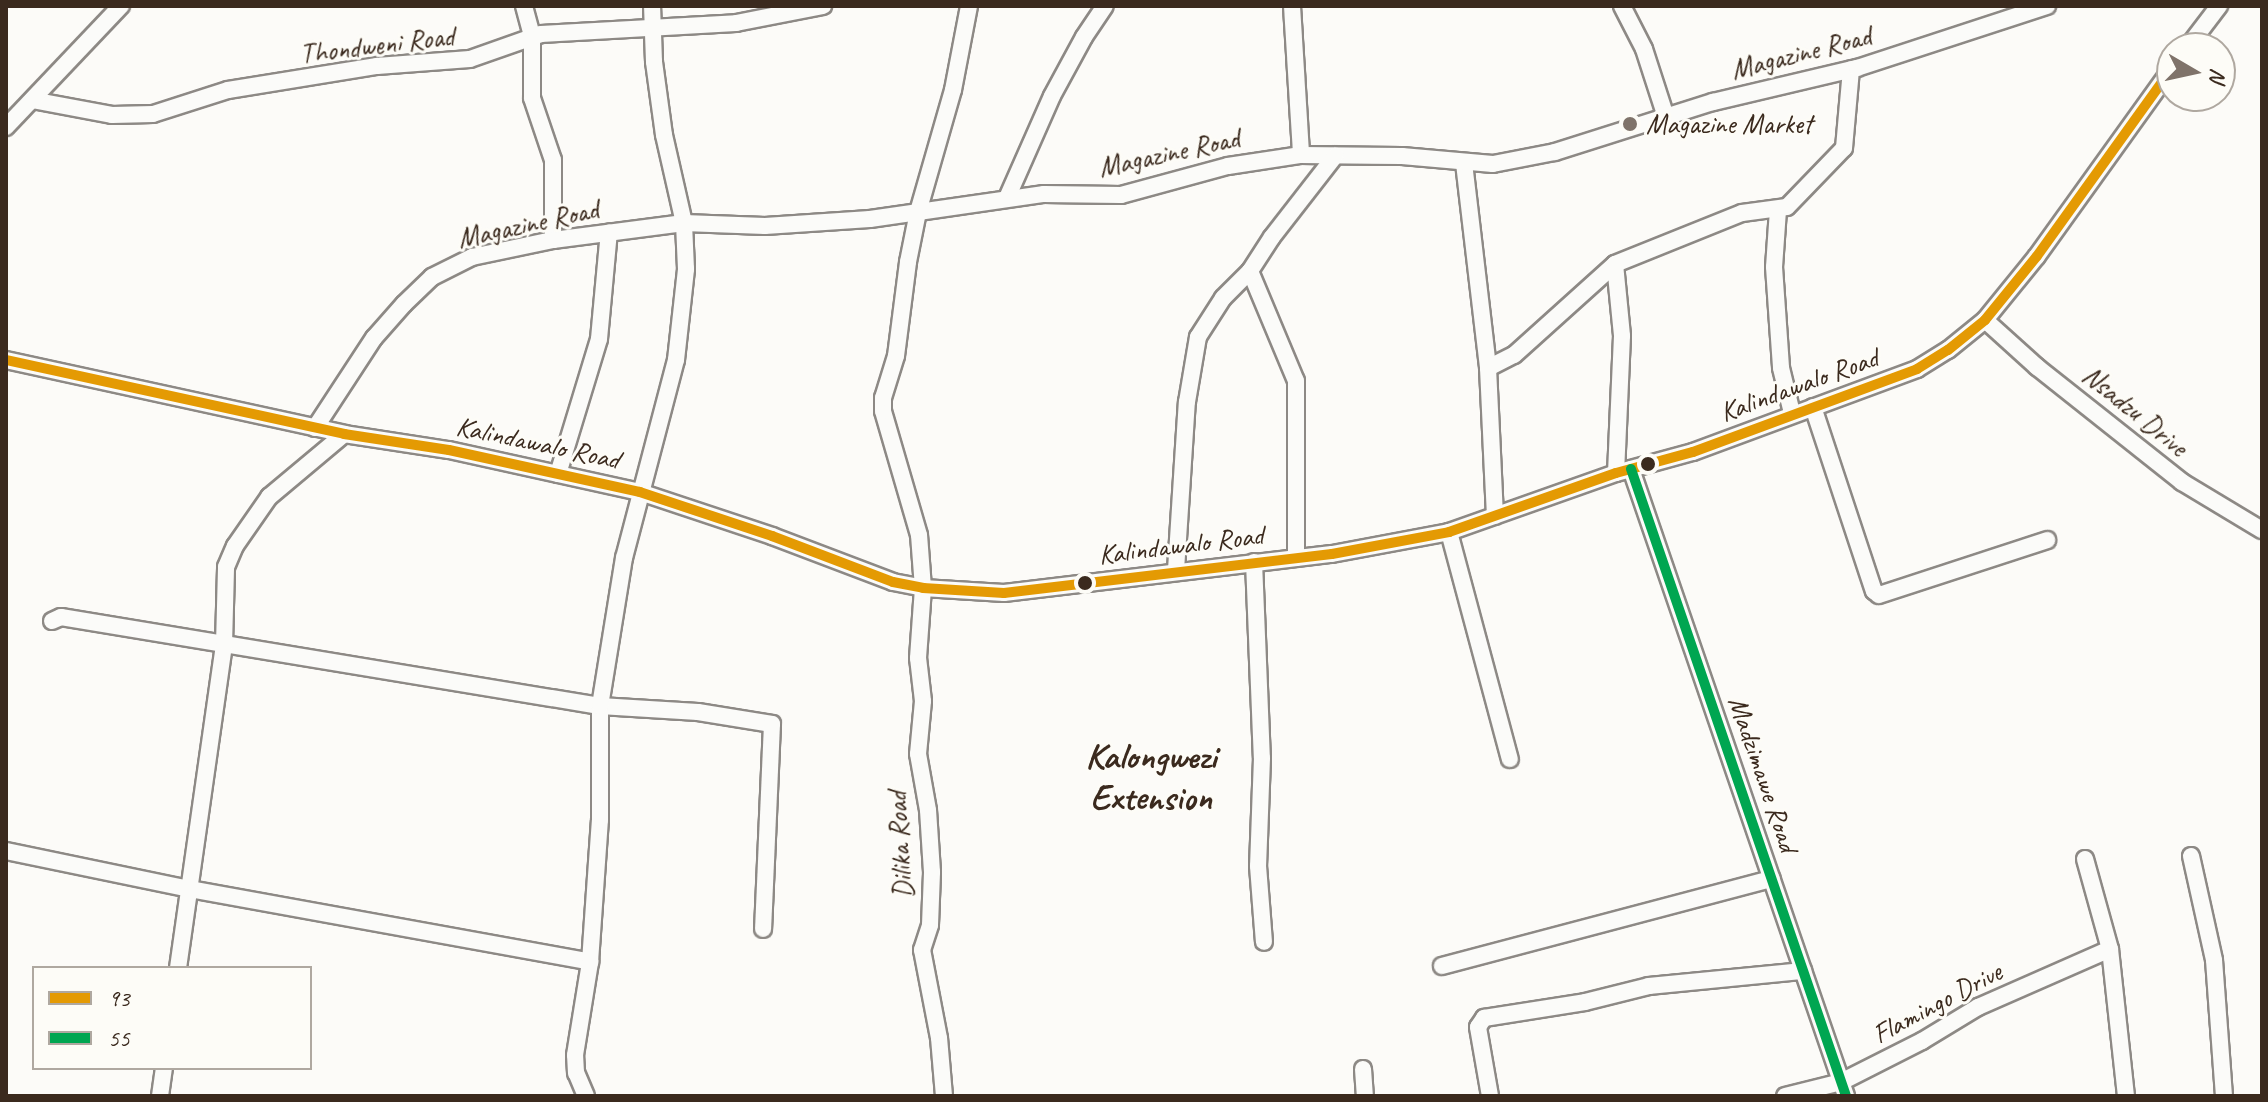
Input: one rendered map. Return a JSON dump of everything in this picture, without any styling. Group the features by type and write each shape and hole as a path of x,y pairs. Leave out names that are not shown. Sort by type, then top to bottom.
{"street":[{"path":"6,127 121,6"},
{"path":"524,6 532,36 532,98 553,160 553,240"},
{"path":"586,1096 576,1073 575,1055 590,962 600,820 600,706 624,558 676,360 686,269 684,223 664,135 652,6"},
{"name":"Thondweni Road","path":"32,100 112,115 153,114 228,90 377,66 470,59 532,36 736,23 823,6"},
{"name":"Dilika Road","path":"944,1096 939,1038 922,950 930,925 932,872 928,810 918,754 923,701 918,658 923,588 919,535 883,411 885,383 896,356 918,212 953,90 969,6"},
{"path":"1007,198 1052,96 1105,6"},
{"path":"1292,6 1301,155"},
{"path":"1622,6 1644,49 1666,117"},
{"name":"Magazine Road","path":"315,428 374,338 432,277 472,257 553,240 684,223 765,226 918,212 1044,194 1121,195 1228,166 1301,155 1402,156 1493,164 1544,155 1713,102 1851,69 2047,6"},
{"path":"2199,32 2219,6"},
{"path":"1488,368 1514,355 1615,264 1742,213 1787,207 1844,148 1851,69"},
{"name":"Kalindawalo Road","path":"6,360 172,394 315,428 449,450 640,492 772,536 893,582 923,588 1004,593 1296,558 1397,544 1449,532 1624,471 1693,452 1917,369 1948,350 1985,320 2037,256 2156,90"},
{"path":"1176,570 1194,352 1208,320 1223,298 1250,271 1272,237 1335,156"},
{"path":"1464,163 1488,368 1495,516"},
{"path":"1778,210 1774,267 1781,368 1792,413"},
{"path":"558,474 599,339 609,232"},
{"path":"1615,264 1622,336 1624,471"},
{"path":"1250,271 1296,381 1296,558"},
{"name":"Nsadzu Drive","path":"1985,320 2037,367 2182,482 2262,530"},
{"path":"1813,407 1874,591 1879,595 2047,540"},
{"path":"178,966 224,645 226,567 235,546 269,497 344,434"},
{"name":"Madzimawe Road","path":"1624,471 1772,879 1844,1089"},
{"path":"1449,532 1510,759"},
{"path":"1254,562 1262,758 1258,866 1264,942"},
{"path":"52,621 61,617 600,706 698,712 772,724 763,929"},
{"path":"6,851 190,889 590,962"},
{"path":"2191,856 2214,960 2224,1096"},
{"path":"2085,859 2110,949 2126,1096"},
{"path":"1442,966 1772,879"},
{"name":"Flamingo Drive","path":"1785,1096 1844,1089 1978,1007 2110,949"},
{"path":"1490,1096 1478,1027 1484,1018 1585,1002 1649,986 1803,971"},
{"path":"1363,1069 1365,1096"},
{"path":"160,1096 164,1070"}],"transit line":[{"name":"93","path":"6,360 344,434 449,450 640,492 772,536 893,582 923,588 1004,593 1332,554 1449,532 1616,473 1693,452 1917,369 1948,350 1985,320 2037,256 2156,90"},
{"name":"55","path":"1631,469 1846,1096"}],"place":[{"name":"Magazine Market","path":"1630,124"}],"district":[{"name":"Kalongwezi Extension","path":"1151,776"}]}
